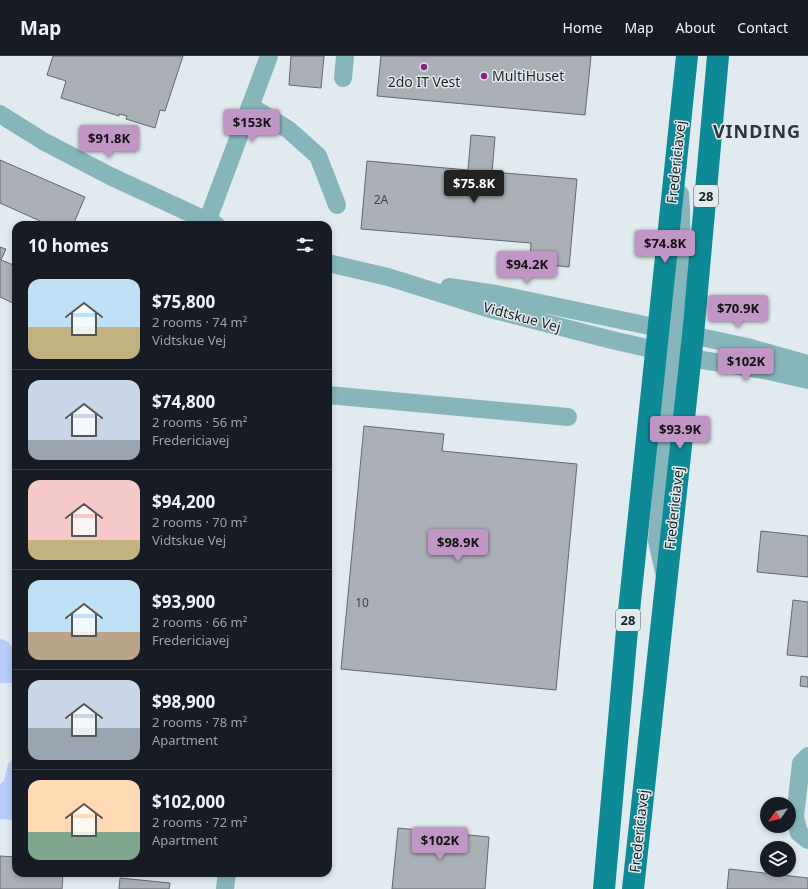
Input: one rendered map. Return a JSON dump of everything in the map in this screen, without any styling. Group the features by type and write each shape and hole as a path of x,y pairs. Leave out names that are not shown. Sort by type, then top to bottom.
{"main road":[{"name":"Fredericiavej","path":"604,889 627,630 673,354 675,331 676,156 687,56"},
{"name":"Fredericiavej","path":"633,889 666,584 675,331 718,56"}],"street":[{"path":"213,221 250,106 269,56"},
{"path":"343,78 345,56"},
{"path":"250,106 289,130 318,156 337,205"},
{"path":"0,114 49,145 116,179 208,221"},
{"name":"Vidtskue Vej","path":"332,264 388,277 496,294 675,331 747,347 808,364"},
{"name":"Vidtskue Vej","path":"388,277 490,309 673,354 764,370 808,380"},
{"path":"332,395 568,417"},
{"path":"808,756 801,763 795,817 799,833 808,840"},
{"path":"225,889 226,877"}],"water":[{"path":"0,639 6,641 12,648 12,683 0,683"},
{"path":"12,760 12,820 0,819 0,784 4,781 8,764"}],"building":[{"path":"53,56 183,56 165,111 160,110 155,128 126,119 127,116 119,114 119,116 61,98 66,81 47,75"},
{"path":"291,56 324,56 321,88 289,85"},
{"name":"MultiHuset","path":"381,56 591,56 585,115 377,96"},
{"path":"471,135 495,137 492,172 577,179 569,267 530,263 531,243 361,229 367,161 468,170"},
{"path":"0,160 85,197 75,221 40,221 0,203"},
{"path":"0,247 6,249 1,260 12,264 12,303 0,297"},
{"path":"364,426 444,434 442,451 577,464 556,690 341,669"},
{"path":"761,531 808,536 808,577 757,572"},
{"path":"793,600 808,602 808,657 787,655"},
{"path":"801,676 808,677 808,687 800,686"},
{"path":"398,828 489,837 485,889 392,889"},
{"path":"0,856 12,857 12,877 63,877 62,889 0,889"},
{"path":"729,869 760,873 760,877 808,878 808,889 727,889"},
{"path":"120,878 170,883 169,889 119,889"}],"place":[{"name":"2do IT Vest","path":"424,67"},
{"name":"MultiHuset","path":"484,76"}],"district":[{"name":"VINDING","path":"757,132"}]}
